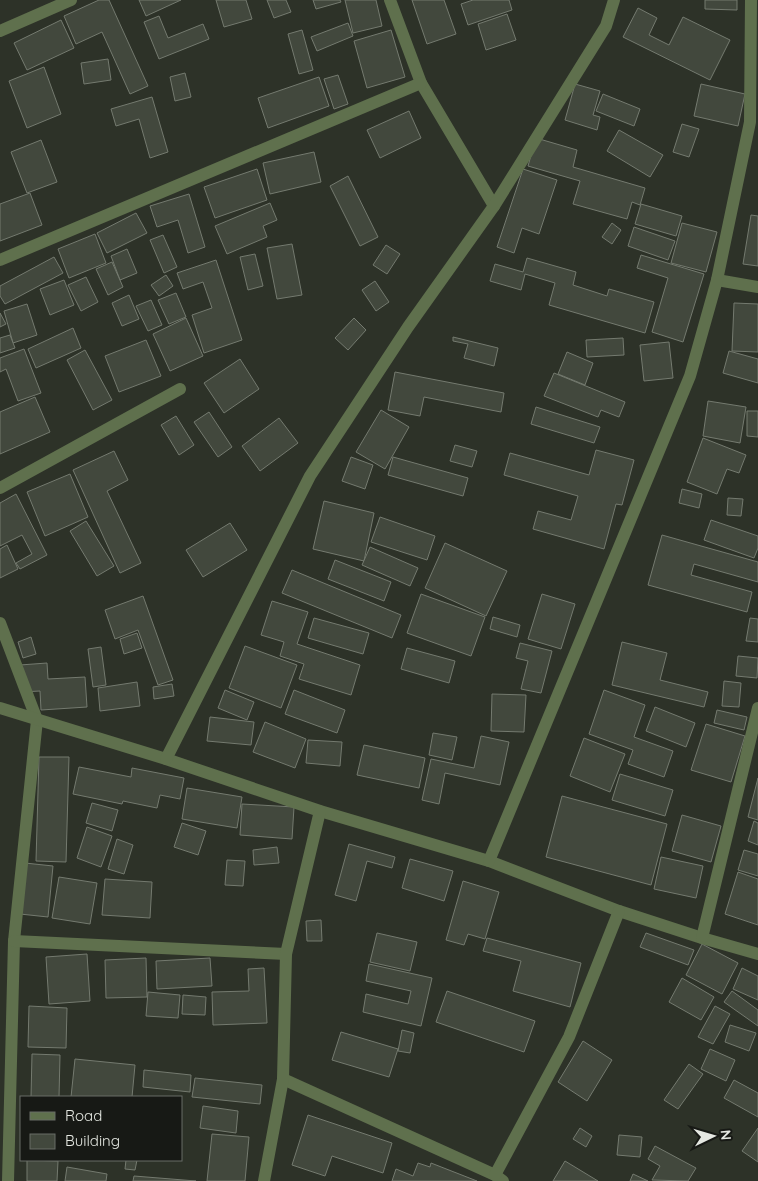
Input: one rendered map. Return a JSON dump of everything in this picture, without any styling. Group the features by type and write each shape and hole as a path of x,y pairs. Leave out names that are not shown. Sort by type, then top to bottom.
{"street":[{"path":"0,31 71,0"},
{"path":"390,0 421,83 494,206"},
{"path":"166,759 310,476 408,327 494,206 606,26 614,0"},
{"path":"489,861 690,376 716,280 750,122 751,0"},
{"path":"0,260 421,83"},
{"path":"716,280 758,287"},
{"path":"0,488 180,390"},
{"path":"0,623 37,720 14,942 6,966 8,1181"},
{"path":"0,708 166,759 320,811 489,861 619,911 758,954"},
{"path":"702,938 758,708"},
{"path":"264,1181 283,1079 286,954 320,811"},
{"path":"283,1079 499,1178 569,1038 619,911"},
{"path":"14,942 286,954"}],"building":[{"path":"99,0 109,0 148,86 130,94 102,32 76,44 64,16"},
{"path":"139,0 181,0 146,16"},
{"path":"216,0 246,0 252,19 224,27"},
{"path":"267,0 286,0 291,12 274,18"},
{"path":"313,0 340,0 341,2 316,9"},
{"path":"345,0 376,0 382,26 353,33"},
{"path":"412,0 444,0 456,34 427,44"},
{"path":"473,0 509,0 512,10 468,25 461,4"},
{"path":"705,0 737,0 737,10 705,9"},
{"path":"638,8 657,18 649,35 669,45 683,17 730,40 710,80 623,37"},
{"path":"507,14 516,40 486,50 478,24"},
{"path":"159,16 168,38 203,24 209,39 159,59 144,22"},
{"path":"61,20 74,48 27,70 14,43"},
{"path":"348,23 353,36 317,51 311,37"},
{"path":"302,30 313,70 299,74 288,34"},
{"path":"391,30 405,77 367,88 354,41"},
{"path":"108,59 111,80 84,84 81,63"},
{"path":"44,67 61,114 27,128 9,81"},
{"path":"185,73 191,97 175,101 170,77"},
{"path":"338,75 348,104 334,109 324,79"},
{"path":"319,77 329,106 268,128 258,98"},
{"path":"575,84 600,91 593,115 600,117 597,130 565,120"},
{"path":"701,84 745,94 738,126 694,116"},
{"path":"603,94 640,109 634,126 596,111"},
{"path":"152,97 168,152 150,158 139,119 116,126 111,109"},
{"path":"409,111 421,138 380,158 367,130"},
{"path":"682,124 699,129 689,157 673,152"},
{"path":"619,130 663,155 650,177 607,151"},
{"path":"536,138 577,150 573,167 645,188 640,205 632,202 627,219 573,204 580,181 528,166"},
{"path":"41,140 57,182 27,193 11,152"},
{"path":"314,152 321,182 270,194 263,163"},
{"path":"257,169 267,200 215,218 204,187"},
{"path":"523,169 557,180 539,234 522,228 514,253 497,247"},
{"path":"348,176 378,237 360,246 330,186"},
{"path":"30,193 42,225 0,241 0,204"},
{"path":"189,194 205,247 188,253 178,220 157,227 150,206"},
{"path":"270,203 277,220 263,226 267,237 227,254 215,226"},
{"path":"641,204 682,216 676,236 635,224"},
{"path":"136,213 147,233 107,253 97,233"},
{"path":"751,215 758,216 758,266 743,264"},
{"path":"612,223 621,230 612,244 602,237"},
{"path":"682,223 717,232 706,272 671,263"},
{"path":"634,227 675,241 668,260 628,246"},
{"path":"95,234 106,263 69,278 58,249"},
{"path":"163,235 177,267 164,273 150,240"},
{"path":"292,244 302,295 277,299 267,248"},
{"path":"386,245 400,254 387,274 373,265"},
{"path":"127,249 137,273 120,280 111,256"},
{"path":"255,254 263,286 248,290 240,257"},
{"path":"641,255 704,274 683,342 652,332 668,278 637,268"},
{"path":"54,257 63,273 5,304 0,296 0,286"},
{"path":"527,258 576,272 573,285 607,296 609,289 654,302 645,333 549,305 555,283 525,274 521,290 490,281 495,264 523,272"},
{"path":"216,260 242,340 204,353 192,315 212,308 203,282 183,289 177,273"},
{"path":"112,262 123,287 108,295 96,269"},
{"path":"166,275 173,286 159,296 151,285"},
{"path":"86,277 98,302 81,311 68,285"},
{"path":"64,280 74,305 50,315 40,289"},
{"path":"375,281 389,302 376,311 362,290"},
{"path":"176,293 186,317 169,324 158,300"},
{"path":"129,295 139,319 122,326 112,303"},
{"path":"151,300 162,325 148,331 136,306"},
{"path":"734,303 758,304 758,352 732,351"},
{"path":"27,304 37,335 13,343 4,311"},
{"path":"0,313 6,324 0,327"},
{"path":"186,318 203,356 170,371 153,334"},
{"path":"354,318 366,330 348,350 335,338"},
{"path":"73,328 81,348 36,368 28,349"},
{"path":"10,335 15,348 0,353 0,338"},
{"path":"453,337 498,348 494,366 464,358 468,344 453,341"},
{"path":"623,338 624,355 587,357 586,340"},
{"path":"146,340 161,376 119,392 105,356"},
{"path":"669,342 673,378 644,381 640,345"},
{"path":"24,349 41,393 18,401 6,369 0,372 0,358"},
{"path":"85,350 112,400 93,410 67,360"},
{"path":"729,351 758,359 758,383 723,373"},
{"path":"567,352 593,363 585,385 558,374"},
{"path":"240,359 259,389 224,413 204,383"},
{"path":"395,372 504,393 501,412 424,397 420,416 388,410"},
{"path":"554,373 625,402 619,417 601,410 598,417 544,396"},
{"path":"35,397 50,432 0,454 0,412"},
{"path":"708,401 746,407 740,443 703,436"},
{"path":"536,407 600,427 594,443 531,424"},
{"path":"381,410 409,427 385,469 356,452"},
{"path":"747,411 758,411 758,437 747,436"},
{"path":"209,412 232,447 218,457 194,422"},
{"path":"176,416 194,445 179,455 161,425"},
{"path":"279,418 298,443 260,471 242,446"},
{"path":"703,438 746,455 739,473 727,469 717,494 687,482"},
{"path":"455,445 477,451 472,467 450,461"},
{"path":"596,450 634,460 622,505 616,504 604,549 533,529 538,511 571,520 578,496 504,475 510,453 589,475"},
{"path":"114,451 128,480 107,491 141,563 120,573 73,470"},
{"path":"351,457 373,465 365,489 342,481"},
{"path":"393,457 468,478 463,496 388,475"},
{"path":"70,474 88,517 45,536 27,492"},
{"path":"682,489 702,494 699,508 679,503"},
{"path":"16,494 47,555 20,569 16,563 32,554 22,535 0,546 0,503"},
{"path":"728,498 743,499 741,516 727,515"},
{"path":"324,501 374,513 364,561 313,549"},
{"path":"380,517 435,536 427,560 371,542"},
{"path":"711,520 758,536 758,548 754,558 704,540"},
{"path":"86,521 114,566 97,576 70,531"},
{"path":"230,523 247,550 203,577 186,550"},
{"path":"662,535 758,562 758,582 694,564 691,575 752,592 747,612 648,585"},
{"path":"445,543 507,571 486,616 425,588"},
{"path":"7,545 18,569 0,578 0,549"},
{"path":"370,547 418,568 410,586 362,565"},
{"path":"335,560 391,582 384,601 328,579"},
{"path":"292,570 401,615 392,638 282,593"},
{"path":"421,594 485,617 471,656 407,633"},
{"path":"542,594 575,604 561,649 528,639"},
{"path":"143,596 173,680 158,685 138,630 115,639 105,610"},
{"path":"272,601 308,612 297,644 360,665 351,695 299,679 304,664 280,656 284,642 261,635"},
{"path":"493,617 520,625 517,637 490,629"},
{"path":"314,618 369,633 363,654 308,638"},
{"path":"750,618 758,619 758,642 746,641"},
{"path":"137,633 142,648 124,654 120,639"},
{"path":"31,637 36,654 23,658 18,642"},
{"path":"622,642 667,653 660,680 708,692 704,707 612,685"},
{"path":"520,643 552,651 541,693 521,689 528,661 516,658"},
{"path":"245,646 297,665 281,708 229,688"},
{"path":"101,647 106,685 93,687 88,649"},
{"path":"407,648 455,661 449,683 401,669"},
{"path":"738,656 758,658 757,678 736,676"},
{"path":"47,663 48,679 85,677 87,707 41,710 40,691 21,692 20,665"},
{"path":"724,681 741,683 739,707 722,706"},
{"path":"137,682 140,706 100,711 98,688"},
{"path":"172,684 174,696 154,699 153,687"},
{"path":"225,690 254,702 247,720 218,708"},
{"path":"294,690 345,710 337,733 285,714"},
{"path":"604,690 645,705 634,737 673,751 664,777 628,764 633,750 589,734"},
{"path":"492,694 526,695 524,732 491,731"},
{"path":"655,707 695,723 686,747 646,731"},
{"path":"717,710 747,717 744,730 714,723"},
{"path":"210,717 254,722 251,745 207,741"},
{"path":"265,722 306,739 295,768 253,752"},
{"path":"706,724 745,736 731,782 691,770"},
{"path":"433,733 457,737 452,760 429,755"},
{"path":"481,736 509,742 500,785 445,773 439,804 422,800 431,759 474,768"},
{"path":"584,738 625,754 610,792 570,776"},
{"path":"308,740 342,742 340,766 306,763"},
{"path":"364,745 425,758 419,788 357,775"},
{"path":"39,757 69,757 66,862 36,861"},
{"path":"79,767 131,777 132,768 184,778 180,799 160,795 157,808 123,801 122,804 73,794"},
{"path":"620,774 673,790 665,816 612,800"},
{"path":"758,778 758,820 748,817"},
{"path":"187,788 242,797 237,828 182,819"},
{"path":"562,796 667,824 651,885 546,857"},
{"path":"92,803 118,810 112,831 86,823"},
{"path":"242,804 294,807 292,839 240,835"},
{"path":"682,815 721,826 711,862 672,851"},
{"path":"754,821 758,823 758,845 748,841"},
{"path":"182,823 206,831 198,855 174,847"},
{"path":"87,827 112,836 101,867 77,858"},
{"path":"117,839 133,845 124,874 108,869"},
{"path":"349,844 395,857 392,868 367,861 356,901 335,895"},
{"path":"277,847 279,863 254,865 253,850"},
{"path":"744,850 758,854 758,876 738,870"},
{"path":"661,857 703,866 696,898 654,889"},
{"path":"410,859 453,871 444,901 402,888"},
{"path":"227,860 245,861 243,886 225,885"},
{"path":"25,863 53,866 48,917 20,914"},
{"path":"738,872 758,879 758,925 725,914"},
{"path":"59,877 97,883 90,924 52,918"},
{"path":"105,879 152,882 150,918 102,915"},
{"path":"463,881 499,892 485,939 468,934 464,945 446,940"},
{"path":"321,920 322,941 307,941 306,921"},
{"path":"377,933 417,942 410,971 370,962"},
{"path":"646,933 694,950 688,965 640,947"},
{"path":"487,938 581,963 570,1007 513,991 521,961 483,951"},
{"path":"702,944 738,963 722,994 686,975"},
{"path":"87,954 90,1001 49,1004 46,957"},
{"path":"146,958 147,997 106,998 105,960"},
{"path":"210,958 212,986 157,989 156,961"},
{"path":"369,964 432,978 421,1026 363,1012 366,994 408,1004 411,991 366,981"},
{"path":"264,968 267,1023 213,1025 212,992 249,991 248,969"},
{"path":"742,968 758,976 758,1000 733,989"},
{"path":"682,978 714,997 701,1020 669,1002"},
{"path":"447,991 535,1021 524,1052 436,1022"},
{"path":"732,991 758,1010 758,1026 724,1002"},
{"path":"148,992 180,995 178,1018 146,1016"},
{"path":"183,995 206,997 205,1015 182,1014"},
{"path":"29,1006 67,1008 66,1048 28,1047"},
{"path":"715,1006 730,1014 713,1044 698,1037"},
{"path":"730,1025 756,1033 749,1051 725,1042"},
{"path":"402,1030 414,1033 410,1053 398,1051"},
{"path":"341,1032 398,1049 389,1077 332,1060"},
{"path":"583,1041 612,1060 587,1101 558,1082"},
{"path":"710,1049 735,1060 726,1081 701,1069"},
{"path":"32,1054 60,1055 59,1096 31,1096"},
{"path":"75,1059 135,1065 132,1096 71,1096"},
{"path":"689,1064 703,1074 678,1109 664,1100"},
{"path":"144,1070 191,1075 190,1092 143,1087"},
{"path":"195,1078 262,1085 260,1104 192,1097"},
{"path":"734,1080 758,1093 758,1117 724,1098"},
{"path":"203,1106 238,1111 236,1133 200,1128"},
{"path":"308,1115 392,1143 383,1173 332,1156 325,1176 292,1165"},
{"path":"580,1128 592,1136 586,1147 573,1139"},
{"path":"758,1128 758,1162 742,1151"},
{"path":"212,1134 249,1137 245,1181 207,1181"},
{"path":"619,1135 642,1137 640,1157 617,1155"},
{"path":"655,1146 696,1168 688,1181 652,1180 660,1166 648,1159"},
{"path":"27,1161 58,1161 57,1181 27,1181"},
{"path":"126,1161 137,1161 135,1170 125,1169"},
{"path":"565,1161 598,1181 553,1181"},
{"path":"418,1163 430,1167 431,1163 477,1181 392,1181 396,1169 413,1176"},
{"path":"67,1167 107,1174 106,1181 65,1181"},
{"path":"633,1174 648,1181 630,1181"},
{"path":"134,1176 196,1181 133,1181"}]}
